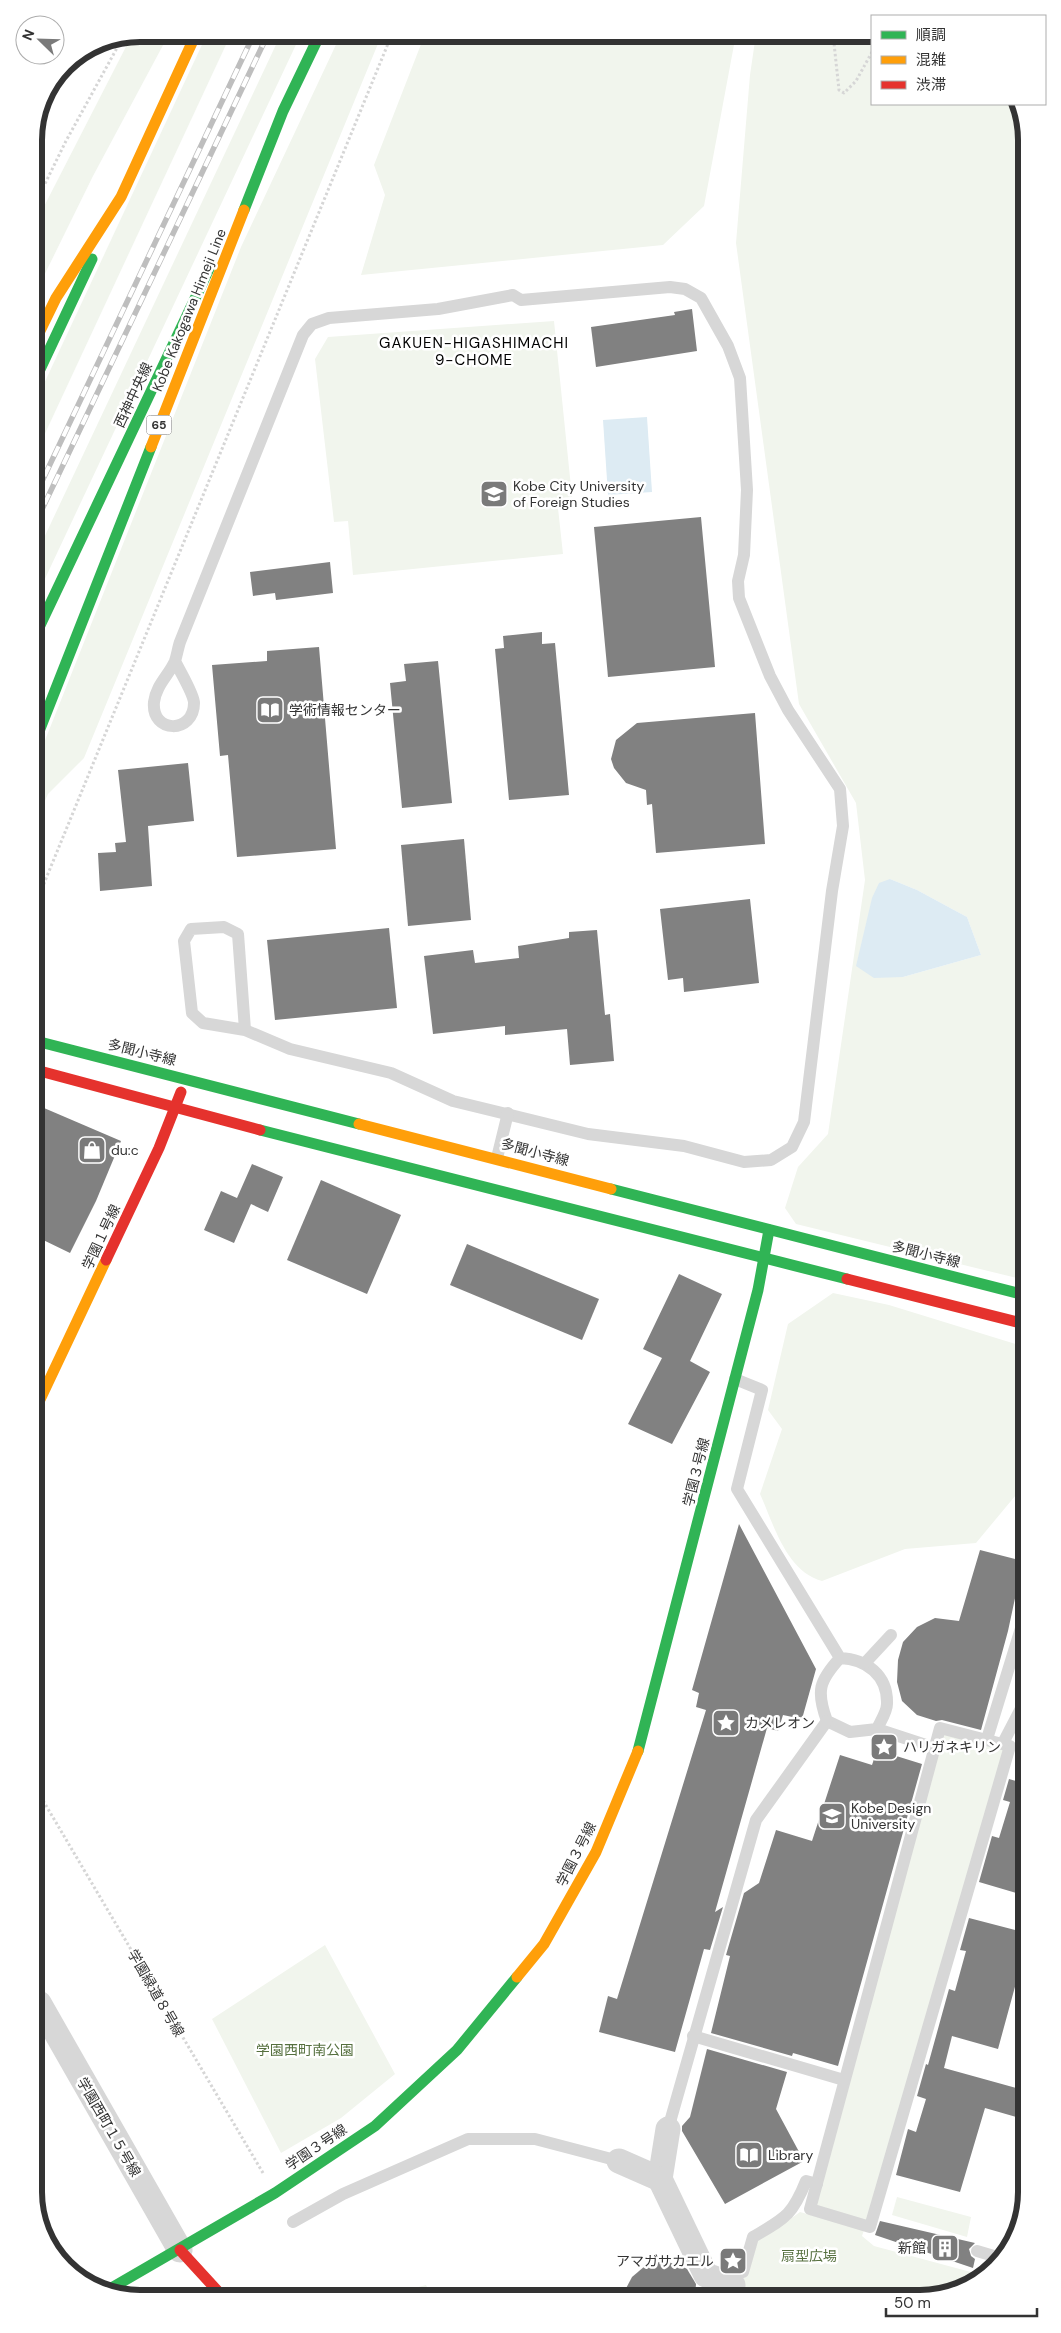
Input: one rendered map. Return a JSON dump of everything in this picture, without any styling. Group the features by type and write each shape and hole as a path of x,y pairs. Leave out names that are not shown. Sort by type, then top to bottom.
{"street":[{"path":"43,363 192,43"},
{"name":"Kobe Kakogawa Himeji Line","path":"43,722 283,112 316,43"},
{"name":"西神中央線","path":"43,620 283,112"},
{"path":"43,324 56,298 121,196"},
{"name":"多聞小寺線","path":"43,1043 1018,1293"},
{"path":"43,1072 176,1109 1018,1322"},
{"name":"学園１号線","path":"42,1394 176,1109 184,1078"},
{"name":"学園３号線","path":"114,2287 275,2193 375,2126 450,2057 544,1944 596,1852 641,1744 735,1379 765,1258 769,1230"},
{"name":"学園西町１５号線","path":"42,2008 180,2250"},
{"path":"668,2129 660,2179 706,2275 731,2290"},
{"path":"619,2162 660,2179"},
{"path":"180,2250 217,2290"}],"lane":[{"path":"175,661 194,702 191,716 182,725 169,727 162,723 154,704 157,689 175,661 180,642 261,436 303,335 312,324 329,318 438,309 514,295 520,300 670,287 685,289 700,298 728,346 740,378 746,490 744,555 738,581 739,598 770,676 788,710 840,789 843,826 832,891 804,1122 792,1148 771,1160 744,1162 684,1146 588,1134 453,1101 391,1073 290,1049 245,1030 203,1023 192,1013 184,940 191,929 224,927 238,934 245,1030"},
{"path":"497,1158 508,1113"},
{"path":"735,1379 762,1390 737,1489 840,1658"},
{"path":"865,1663 891,1635"},
{"path":"987,1738 1018,1638"},
{"path":"877,1729 887,1705 883,1682 876,1672 865,1663 853,1658 840,1658 825,1675 819,1700 827,1721 850,1732 877,1729 935,1748"},
{"path":"1003,1743 1018,1714"},
{"path":"668,2129 756,1820 827,1721"},
{"path":"940,1728 987,1738 1010,1746 870,2227 810,2209 940,1728"},
{"path":"693,2036 844,2080"},
{"path":"293,2222 343,2194 468,2139 535,2139 619,2162"},
{"path":"731,2290 737,2270 743,2272 753,2237 783,2219 796,2206 806,2181 817,2184"},
{"path":"977,2251 995,2256"}],"path":[{"path":"43,888 388,43"},
{"path":"834,43 839,90 844,93 856,81 871,54"},
{"path":"43,188 66,141 120,44"},
{"name":"学園緑道８号線","path":"42,1799 275,2193"}],"green space":[{"path":"128,43 164,43 93,176 43,278 43,209"},
{"path":"203,43 227,43 43,438 43,386"},
{"path":"277,43 297,43 43,583 43,540"},
{"path":"337,43 378,43 84,758 48,794 43,806 43,746 241,247"},
{"path":"421,43 734,43 704,206 663,245 361,275 385,195 374,165"},
{"path":"755,43 871,43 871,105 1011,105 1018,127 1018,1278 796,1224 785,1208 798,1167 828,1134 865,880 856,803 799,704 736,243 750,75","holes":["890,879 917,890 967,917 981,955 903,977"]},
{"path":"554,321 572,497 557,499 563,554 353,575 348,521 334,522 315,359 328,337"},
{"path":"833,1293 889,1305 1018,1345 1018,1492 976,1543 905,1549 822,1581 810,1576 799,1568 776,1533 760,1494 782,1429 768,1410 788,1324"},
{"path":"940,1728 1010,1746 870,2227 810,2209"},
{"name":"学園西町南公園","path":"325,1945 395,2074 341,2118 281,2153 212,2019"},
{"path":"897,2197 971,2217 967,2237 892,2215"},
{"name":"扇型広場","path":"800,2212 864,2230 862,2236 874,2246 975,2273 952,2285 934,2290 741,2290 756,2239 775,2230"},
{"path":"426,2285 428,2290 407,2290"}],"shaded area":[{"path":"647,417 652,492 608,495 603,420"},
{"path":"890,879 917,890 967,917 981,955 903,977 874,978 856,966 872,898 879,883"}],"building":[{"path":"692,309 697,351 596,367 591,327 675,315 674,312"},
{"path":"701,517 715,667 608,677 594,527"},
{"path":"330,562 333,593 276,600 275,593 253,596 250,572"},
{"path":"542,632 542,644 555,643 569,795 509,800 495,649 504,648 503,636"},
{"name":"学術情報センター","path":"319,647 336,849 237,857 228,755 220,756 212,665 267,661 267,651"},
{"path":"438,661 452,803 402,808 390,683 406,681 404,664"},
{"path":"755,713 765,844 656,853 652,804 647,805 646,790 626,783 614,768 611,759 616,740 637,723"},
{"path":"188,763 194,821 148,826 152,886 100,891 98,853 116,852 115,843 126,842 118,770"},
{"path":"464,839 471,920 408,926 401,845"},
{"path":"750,899 759,983 684,992 683,978 668,980 660,909"},
{"path":"389,928 397,1008 275,1020 267,940"},
{"path":"597,930 605,1015 610,1014 614,1061 570,1065 567,1029 505,1035 505,1026 433,1034 424,956 473,950 475,963 519,958 518,946 569,938 569,932"},
{"path":"43,1107 121,1141 96,1201 70,1253 42,1240"},
{"path":"252,1164 283,1177 268,1212 251,1204 234,1243 204,1230 221,1191 237,1198"},
{"path":"321,1180 401,1215 367,1294 287,1260"},
{"path":"467,1244 599,1299 582,1340 450,1285"},
{"path":"679,1274 722,1294 690,1361 710,1372 672,1444 628,1424 662,1358 643,1349"},
{"path":"739,1524 816,1669 802,1719 783,1715 778,1731 767,1728 715,1912 723,1907 710,1950 704,1949 675,2052 599,2032 608,1996 617,1999 706,1710 696,1707 699,1693 692,1690"},
{"path":"980,1550 1018,1560 1018,1584 1008,1631 981,1730 942,1720 936,1721 917,1715 902,1701 897,1682 898,1660 903,1642 917,1627 935,1618 959,1621"},
{"path":"877,1750 922,1764 838,2066 793,2053 792,2056 711,2033 730,1956 726,1955 744,1893 759,1883 776,1830 812,1841 840,1755 872,1765"},
{"path":"1018,1773 1018,1894 979,1882 992,1836 999,1838 1010,1802 1003,1800 1009,1779 1016,1781"},
{"path":"969,1918 1018,1931 1018,1976 998,2049 952,2036 944,2068 1018,2089 1018,2117 985,2108 960,2192 896,2175 908,2129 916,2132 926,2099 917,2096 926,2064 928,2065 949,1989 955,1991 966,1951 960,1950"},
{"path":"707,2049 787,2072 776,2109 804,2161 725,2204 682,2131 682,2126 690,2117"},
{"name":"新館","path":"880,2221 975,2243 969,2249 971,2256 975,2259 973,2268 875,2235"},
{"path":"663,2261 680,2265 687,2269 696,2284 695,2290 625,2290 632,2277 645,2266"}],"railway":[{"path":"43,479 250,43"},
{"path":"43,508 264,43"}],"traffic: fast":[{"path":"244,210 283,111 316,43"},
{"path":"43,363 92,259"},
{"path":"43,620 209,269"},
{"path":"43,722 151,447"},
{"path":"43,1043 359,1124"},
{"path":"260,1130 847,1279"},
{"path":"611,1189 1018,1293"},
{"path":"638,1751 758,1290 769,1230"},
{"path":"114,2287 275,2193 375,2126 457,2050 517,1977"}],"traffic: slow":[{"path":"43,325 56,298 121,197 192,43"},
{"path":"151,447 244,210"},
{"path":"359,1124 611,1189"},
{"path":"42,1395 106,1260"},
{"path":"517,1977 544,1944 596,1852 638,1751"}],"traffic: jam":[{"path":"43,1072 260,1130"},
{"path":"106,1260 159,1148 181,1092"},
{"path":"847,1279 1018,1322"},
{"path":"180,2250 217,2290"}],"place":[{"name":"Kobe City University of Foreign Studies","path":"494,494"},
{"name":"学術情報センター","path":"270,710"},
{"name":"du:c","path":"92,1150"},
{"name":"カメレオン","path":"726,1723"},
{"name":"ハリガネキリン","path":"884,1747"},
{"name":"Kobe Design University","path":"832,1816"},
{"name":"Library","path":"749,2155"},
{"name":"新館","path":"945,2248"},
{"name":"アマガサカエル","path":"733,2261"}],"district":[{"name":"GAKUEN-HIGASHIMACHI 9-CHOME","path":"474,352"}]}
